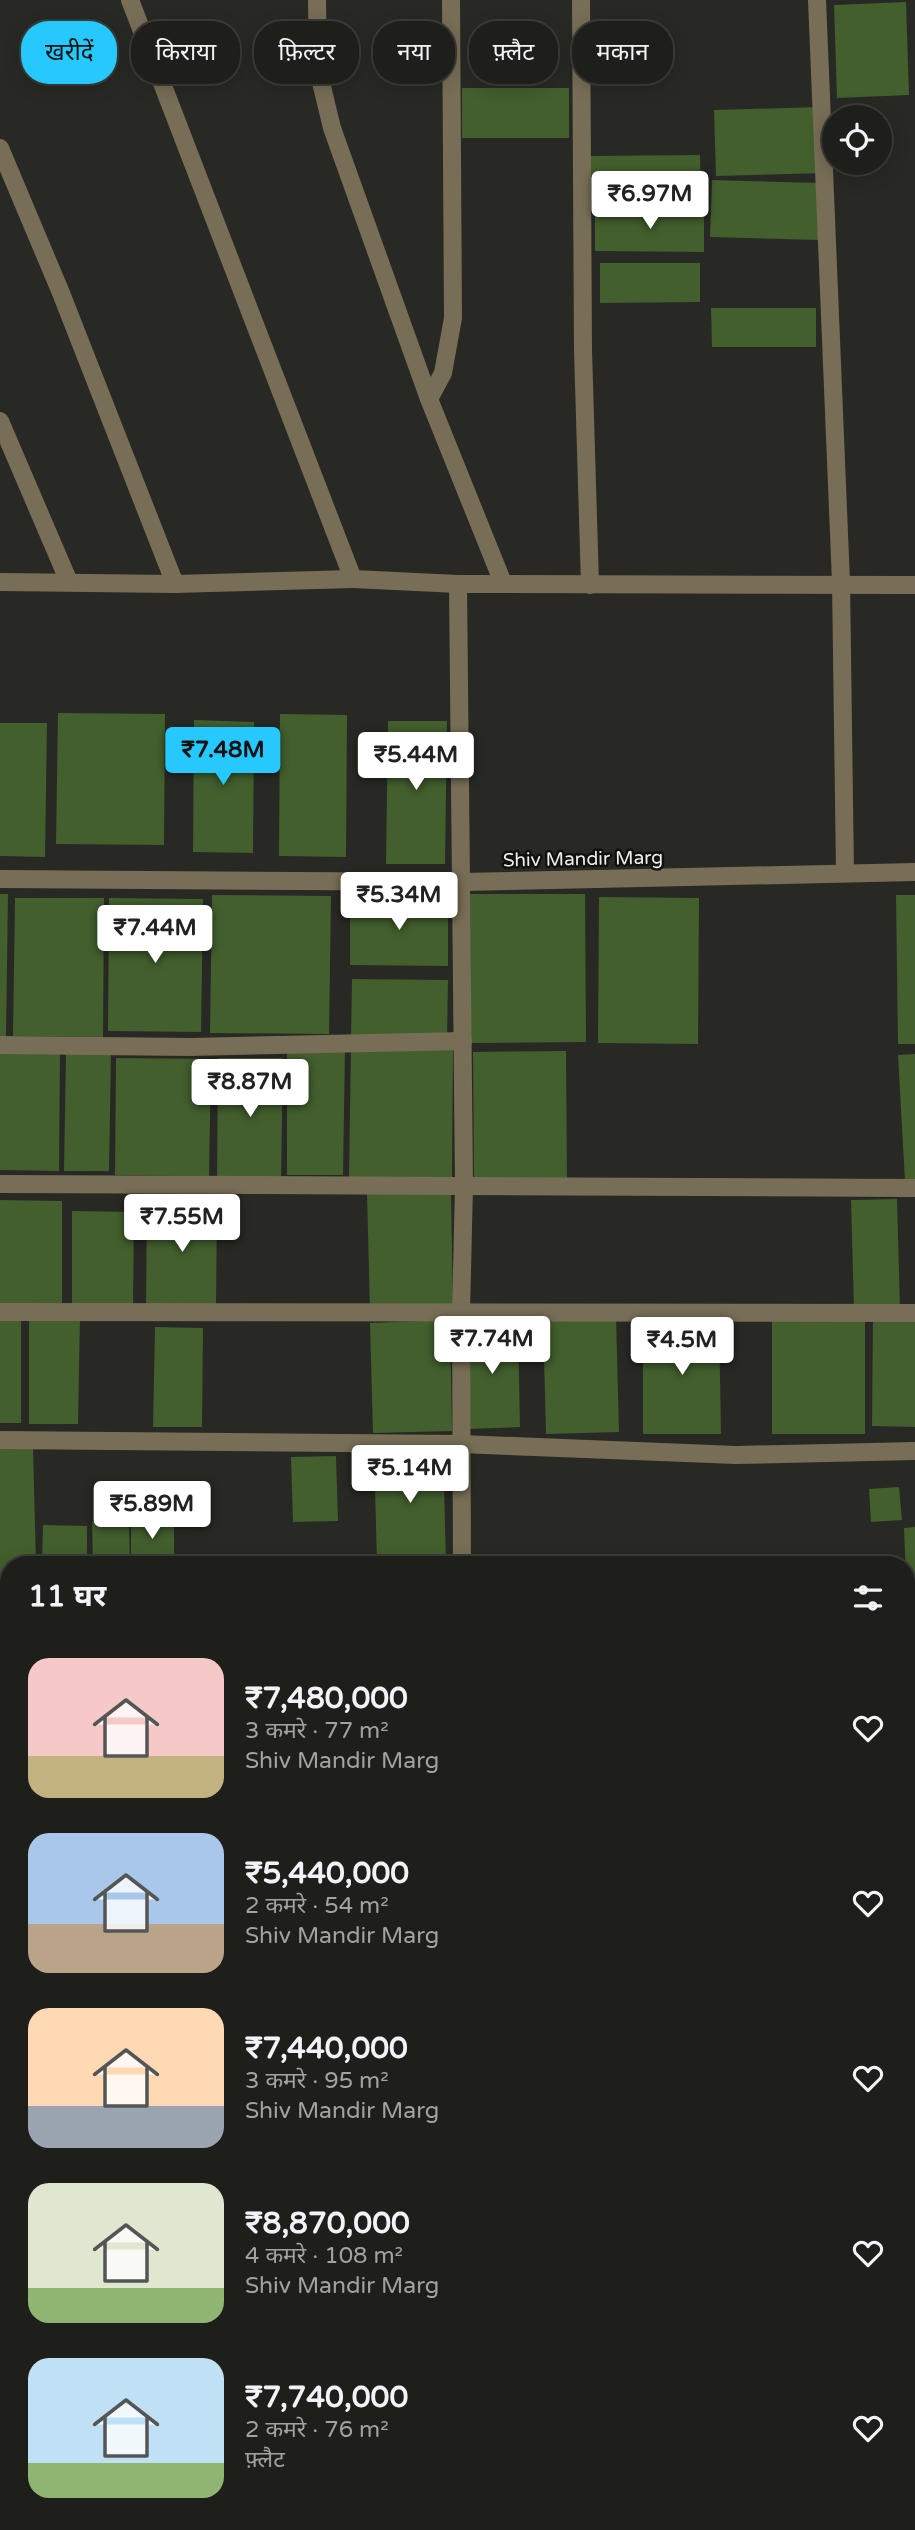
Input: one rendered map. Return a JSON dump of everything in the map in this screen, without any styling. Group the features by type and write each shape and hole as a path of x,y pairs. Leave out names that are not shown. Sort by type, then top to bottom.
{"street":[{"path":"130,0 354,579"},
{"path":"317,0 318,70 332,128 429,399 503,583"},
{"path":"429,399 443,373 453,318 451,0"},
{"path":"581,0 583,350 590,585"},
{"path":"817,0 841,582 845,873"},
{"path":"0,148 61,293 175,584"},
{"path":"0,421 69,582"},
{"path":"0,582 175,584 354,579 458,584 841,582 915,585"},
{"path":"458,584 464,1185 461,1314 462,1556"},
{"name":"Shiv Mandir Marg","path":"0,879 462,882 915,872"},
{"path":"0,1045 191,1047 463,1041"},
{"path":"0,1184 915,1188"},
{"path":"0,1312 915,1314"},
{"path":"0,1440 461,1444 736,1455 915,1451"}],"building":[{"path":"906,2 909,95 837,98 834,5"},
{"path":"462,88 569,88 569,138 462,138"},
{"path":"820,107 822,173 716,176 714,110"},
{"path":"700,155 701,199 590,200 590,156"},
{"path":"712,180 821,183 819,240 710,237"},
{"path":"595,209 704,210 704,252 595,251"},
{"path":"600,263 700,263 700,302 600,303"},
{"path":"711,308 816,308 816,347 712,347"},
{"path":"58,713 165,714 164,845 56,844"},
{"path":"280,714 347,715 346,857 279,856"},
{"path":"194,720 254,722 253,853 193,852"},
{"path":"388,721 447,721 445,864 386,864"},
{"path":"0,723 47,723 45,857 0,856"},
{"path":"0,894 8,894 6,1037 0,1037"},
{"path":"470,894 585,894 586,1042 471,1043"},
{"path":"212,895 331,896 329,1034 210,1033"},
{"path":"896,895 915,895 915,1044 898,1044"},
{"path":"350,897 448,898 448,966 350,965"},
{"path":"599,897 699,898 698,1044 598,1043"},
{"path":"15,898 104,898 103,1037 13,1036"},
{"path":"109,898 203,899 201,1032 108,1031"},
{"path":"352,979 448,980 447,1039 351,1038"},
{"path":"351,1045 453,1046 452,1178 349,1177"},
{"path":"0,1048 60,1049 59,1171 0,1170"},
{"path":"287,1050 345,1050 343,1175 287,1175"},
{"path":"566,1051 567,1181 474,1182 473,1052"},
{"path":"66,1053 111,1053 109,1171 64,1171"},
{"path":"915,1054 915,1180 905,1181 898,1055"},
{"path":"116,1058 211,1059 209,1176 115,1175"},
{"path":"218,1058 283,1058 281,1181 217,1180"},
{"path":"451,1192 453,1308 370,1310 367,1194"},
{"path":"897,1199 900,1309 854,1310 851,1200"},
{"path":"0,1200 62,1201 62,1303 0,1303"},
{"path":"147,1200 217,1201 216,1308 146,1307"},
{"path":"72,1211 134,1212 133,1305 72,1304"},
{"path":"873,1314 915,1314 915,1427 872,1426"},
{"path":"29,1317 80,1317 78,1424 29,1424"},
{"path":"616,1317 619,1432 546,1434 543,1319"},
{"path":"0,1318 21,1318 21,1423 0,1423"},
{"path":"772,1319 865,1319 865,1434 772,1434"},
{"path":"450,1320 452,1431 373,1433 370,1323"},
{"path":"719,1320 721,1434 643,1434 643,1321"},
{"path":"518,1324 520,1427 467,1429 465,1325"},
{"path":"155,1327 203,1328 202,1427 153,1427"},
{"path":"443,1446 446,1556 377,1556 374,1448"},
{"path":"33,1447 36,1556 0,1556 0,1448"},
{"path":"336,1456 338,1521 293,1522 291,1457"},
{"path":"899,1487 902,1520 871,1522 869,1489"},
{"path":"131,1517 174,1518 174,1556 131,1556"},
{"path":"92,1521 129,1521 130,1556 93,1556"},
{"path":"43,1525 87,1526 87,1556 42,1556"},
{"path":"915,1527 915,1556 905,1556 904,1528"}]}
